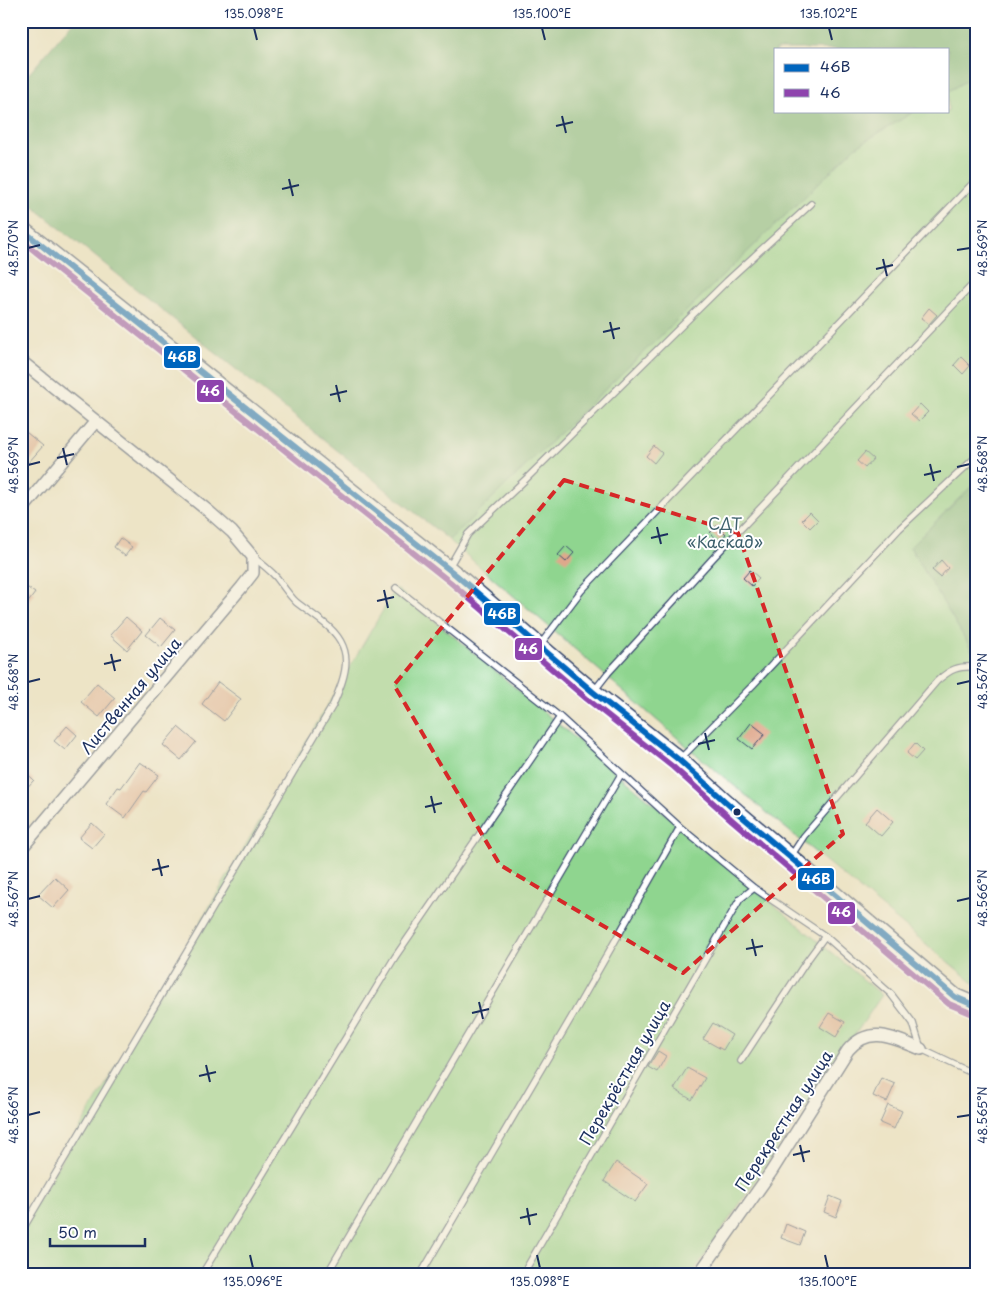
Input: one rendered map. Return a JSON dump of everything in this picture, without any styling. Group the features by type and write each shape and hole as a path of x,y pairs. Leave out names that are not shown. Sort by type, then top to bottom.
{"street":[{"path":"21,229 448,569 540,645 593,692 680,760 790,858 955,997 976,1006"},
{"path":"21,361 207,510 232,532 254,557"},
{"path":"21,511 96,422"},
{"name":"Лиственная улица","path":"21,849 242,587 253,573 254,557"},
{"name":"Перекрестная улица","path":"699,1274 771,1172 855,1041 882,1034 921,1049"}],"lane":[{"path":"21,26 24,21"},
{"path":"540,645 581,591 976,180"},
{"path":"448,569 468,534 526,480 727,280 811,204"},
{"path":"593,692 608,673 714,557 976,281"},
{"path":"680,760 899,529 976,457"},
{"path":"21,1232 333,705 342,683 347,663 345,648 338,636 288,594 276,577 254,557"},
{"path":"396,588 560,717 680,827 754,888 825,936 891,994 913,1023 921,1049 976,1075"},
{"path":"790,858 804,836 937,681 948,671 962,666 976,667"},
{"path":"202,1274 395,957 560,717"},
{"path":"327,1274 620,776"},
{"path":"421,1274 574,1013 680,827"},
{"name":"Перекрёстная улица","path":"523,1274 740,899 754,888"},
{"path":"741,1061 825,936"}],"highlighted area":[{"path":"564,480 738,533 843,834 683,973 500,865 394,685"}],"green space":[{"path":"74,21 408,21 419,27 425,21 976,21 976,75 950,90 950,48 774,48 774,112 913,112 857,146 449,540 21,197 21,83"},
{"name":"СДТ «Каскад»","path":"976,75 976,482 910,547 976,657 976,985 697,755 449,540 857,146 913,112 950,112 950,90"},
{"path":"976,482 976,657 910,547"},
{"path":"396,588 882,995 692,1274 21,1274 21,1229"}],"building":[{"path":"929,308 937,315 929,324 921,318"},
{"path":"961,357 970,366 963,374 954,365"},
{"path":"920,404 928,412 919,421 911,414"},
{"path":"21,428 43,446 21,471"},
{"path":"654,446 662,453 654,463 646,456"},
{"path":"865,452 873,459 865,468 857,461"},
{"path":"810,512 818,520 810,528 802,520"},
{"path":"717,525 726,534 719,541 710,533"},
{"path":"120,538 132,547 125,556 114,547"},
{"path":"566,546 574,553 566,562 558,555"},
{"path":"941,560 948,568 940,577 932,570"},
{"path":"750,570 759,578 752,586 743,578"},
{"path":"21,583 35,593 21,612"},
{"path":"126,617 142,631 127,650 110,635"},
{"path":"160,618 175,630 161,647 146,635"},
{"path":"218,682 241,699 224,721 202,704"},
{"path":"97,683 115,698 99,717 81,702"},
{"path":"751,723 765,734 752,749 739,739"},
{"path":"67,726 77,735 65,750 54,741"},
{"path":"178,727 196,742 181,760 163,745"},
{"path":"915,743 923,751 915,760 907,753"},
{"path":"140,762 159,775 146,792 144,791 125,818 106,804 118,787 121,788"},
{"path":"21,768 34,780 21,794"},
{"path":"877,808 893,822 881,836 865,822"},
{"path":"92,823 104,834 92,848 79,838"},
{"path":"55,877 69,890 53,908 38,895"},
{"path":"829,1013 845,1022 836,1037 820,1027"},
{"path":"713,1023 732,1035 723,1050 703,1039"},
{"path":"658,1051 666,1056 657,1072 648,1067"},
{"path":"687,1068 705,1078 692,1100 674,1089"},
{"path":"881,1078 895,1084 887,1102 873,1096"},
{"path":"888,1105 902,1111 894,1129 880,1123"},
{"path":"616,1162 648,1184 635,1202 604,1181"},
{"path":"830,1196 842,1201 836,1217 824,1212"},
{"path":"786,1224 805,1232 800,1245 781,1238"}],"transit line":[{"name":"46В","path":"21,229 456,575 593,692 679,760 738,813 955,997 976,1006"},
{"name":"46","path":"21,240 450,582 587,699 673,767 732,820 949,1004 973,1014"}]}
